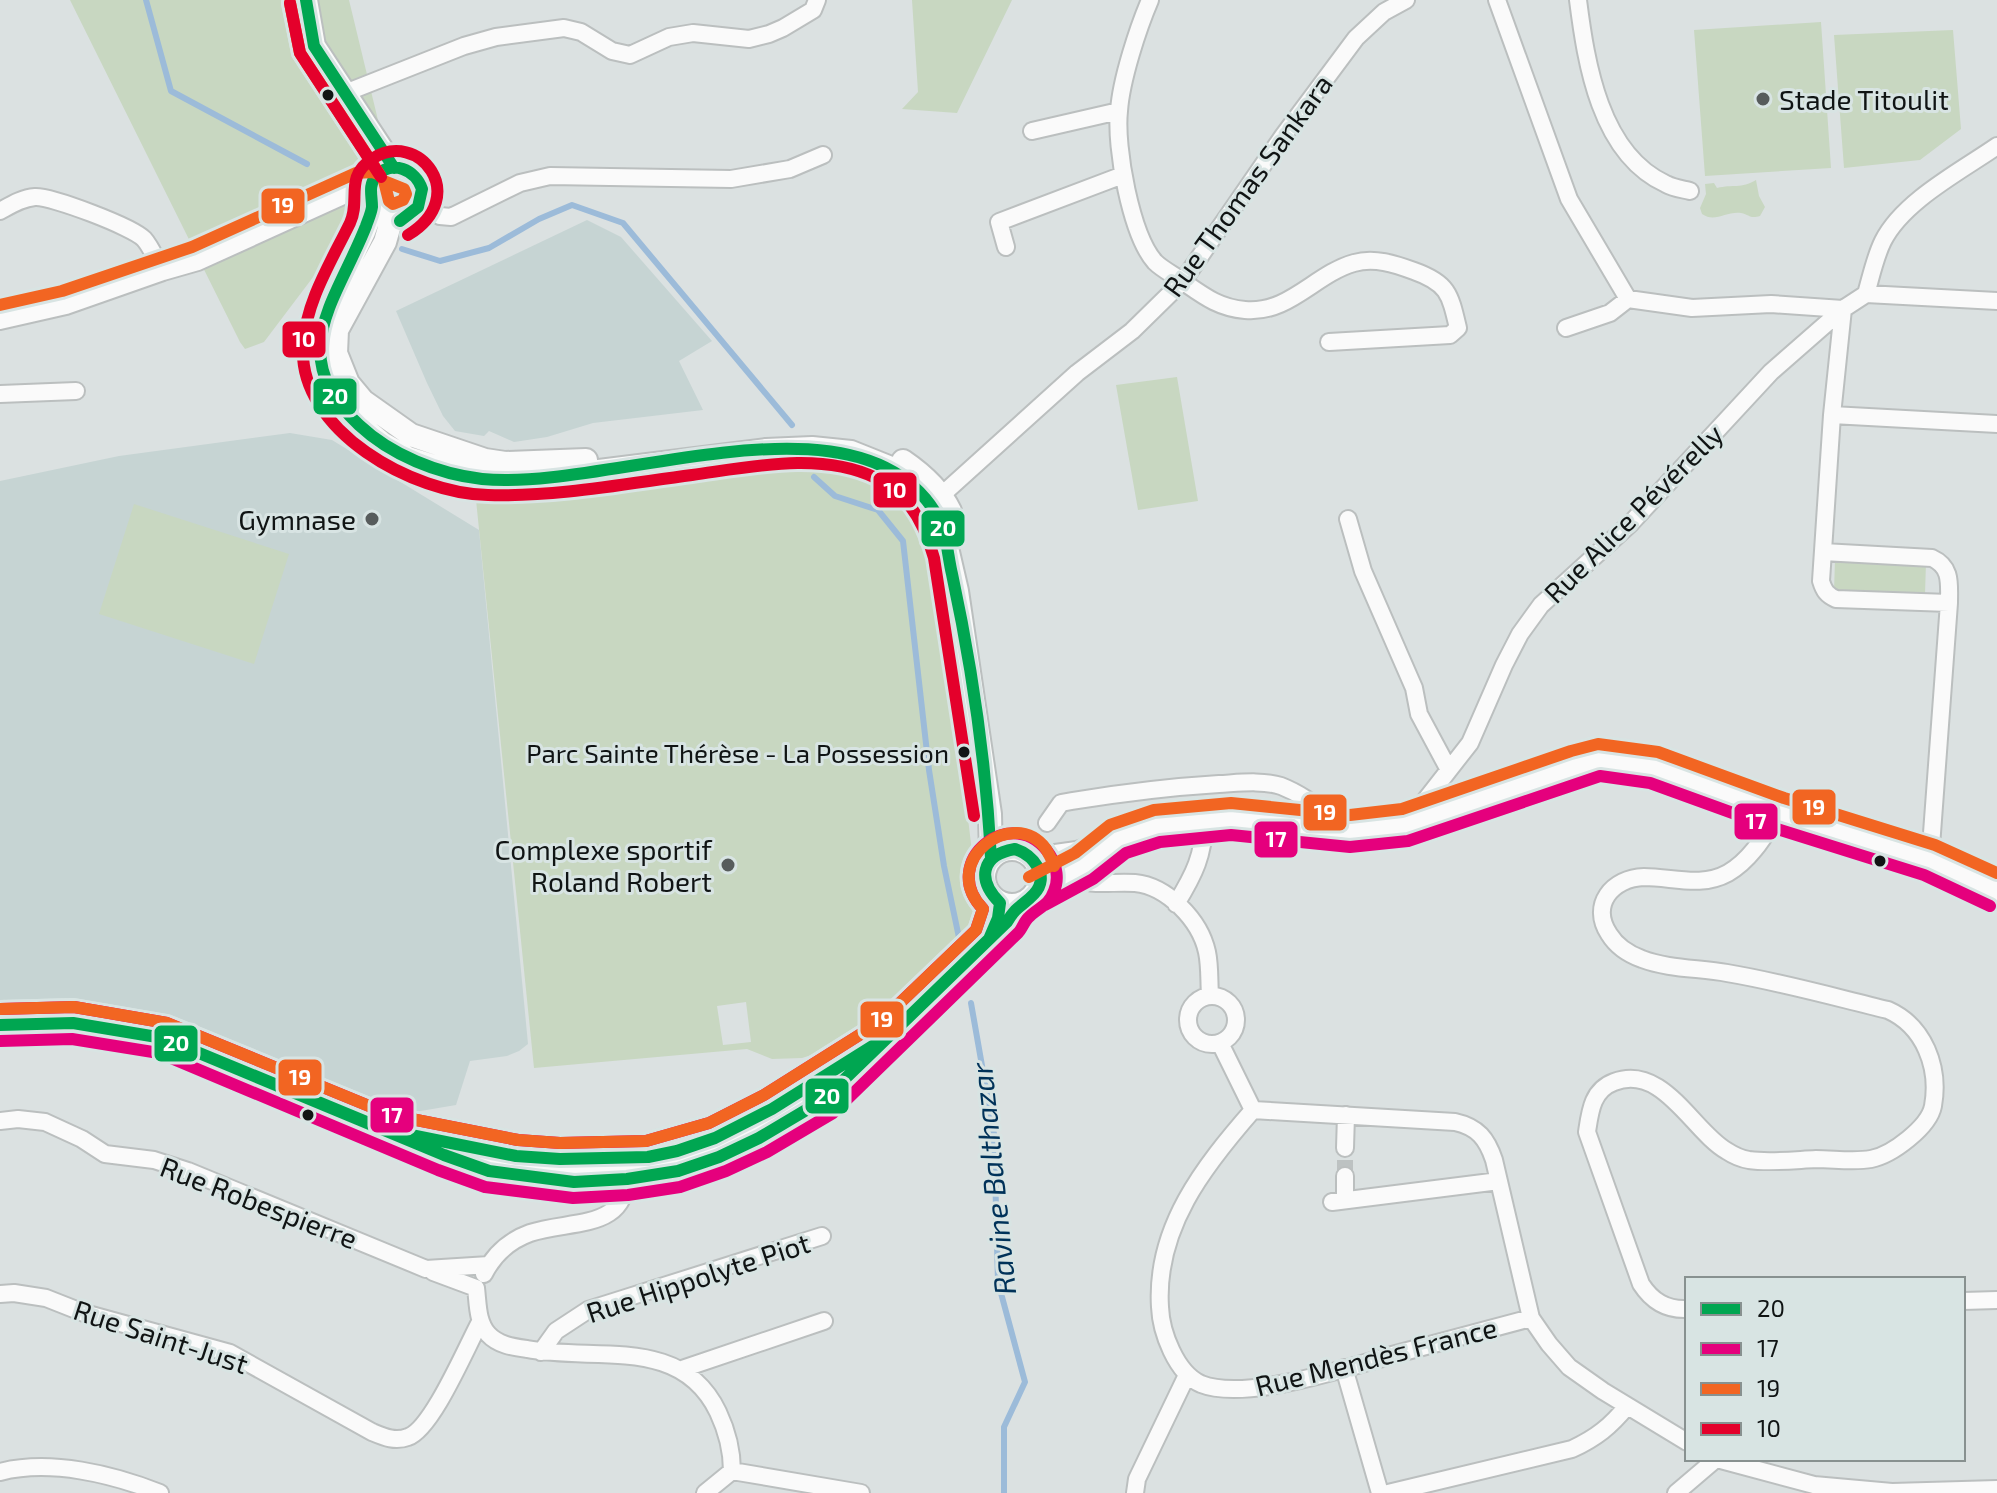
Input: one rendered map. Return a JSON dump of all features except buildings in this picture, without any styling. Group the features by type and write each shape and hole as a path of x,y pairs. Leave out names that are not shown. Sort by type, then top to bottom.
{"main road":[{"path":"306,0 314,46 394,168"},
{"path":"371,198 379,215 391,221 412,216 421,205 423,195 419,181 409,171 394,168 381,172 371,198 364,232 328,306 322,327 319,362 328,387 341,409 372,436 408,458 476,479 535,479 766,450 812,448 851,452 896,470 936,500"},
{"path":"391,221 385,242 337,330 336,353 348,383 363,401 411,435 442,448 505,463 594,460 814,437 887,452 912,467 955,523 960,559 957,591 990,814 991,858 984,874 984,883 993,898 1008,904 1029,900 1037,891 1069,875 1118,839"},
{"path":"1034,859 1077,853 1157,826 1205,820 1231,819 1350,831 1406,825 1599,760 1654,767 1779,813 1930,860 1997,891"},
{"path":"990,814 1013,848"},
{"path":"991,858 1005,849 1028,853 1040,873 1037,891"},
{"path":"0,1025 73,1023 163,1038 386,1130 516,1156 626,1169 715,1138 786,1101 890,1035 989,939 1008,904"}],"street":[{"path":"345,93 464,46 496,37 564,28 581,32 612,51 630,55 669,37 693,33 749,39 769,34 813,10 819,0 829,0"},
{"path":"1150,0 1138,31 1119,111 1123,175 1134,221 1155,262 1221,307 1248,310 1275,306 1294,298 1339,269 1356,262 1393,264 1429,276 1444,285 1458,328 1450,335 1329,342"},
{"name":"Rue Thomas Sankara","path":"936,500 1077,373 1132,331 1183,281 1283,136 1380,6 1406,0"},
{"path":"1497,0 1569,199 1628,299"},
{"path":"1578,0 1585,53 1604,115 1619,143 1645,170 1666,184 1690,191"},
{"path":"1032,131 1119,111"},
{"path":"1997,146 1928,193 1902,216 1883,240 1866,294 1997,301"},
{"path":"421,205 440,216 451,217 535,178 731,179 790,169 823,155"},
{"path":"1006,247 999,222 1123,175"},
{"path":"0,321 66,306 198,262 361,188 371,198"},
{"path":"0,211 18,201 36,197 52,199 128,228 144,238 163,272"},
{"name":"Rue Alice Pévérelly","path":"1406,825 1470,743 1504,665 1520,634 1541,605 1631,523 1771,372 1843,309 1866,294"},
{"path":"1566,328 1610,313 1628,299 1692,308 1771,304 1843,309 1832,415 1823,589 1836,599 1949,603"},
{"path":"0,394 76,391"},
{"path":"1832,415 1997,424"},
{"path":"1348,519 1363,571 1414,688 1419,714 1449,770"},
{"path":"1823,552 1932,558 1947,570 1949,603 1930,860"},
{"path":"1047,823 1061,803 1165,787 1253,782 1278,785 1298,794 1350,831"},
{"path":"1685,1309 1677,1310 1662,1304 1649,1296 1641,1284 1587,1132 1591,1107 1601,1090 1612,1082 1626,1079 1643,1081 1679,1103 1707,1136 1726,1151 1748,1160 1872,1159 1916,1133 1933,1109 1935,1085 1930,1054 1917,1030 1904,1017 1888,1010 1727,973 1646,961 1628,954 1615,943 1603,925 1601,906 1609,892 1624,882 1642,877 1680,882 1715,879 1740,864 1760,843 1779,813"},
{"path":"1176,904 1202,852 1205,820"},
{"path":"1069,875 1092,884 1148,885 1176,904 1199,931 1206,949 1210,995"},
{"path":"1210,995 1228,1002 1234,1010 1234,1029 1220,1043 1208,1044 1197,1039 1190,1030 1188,1019 1191,1008 1199,999 1210,995"},
{"path":"1220,1043 1253,1110"},
{"path":"1253,1110 1455,1122 1468,1125 1480,1133 1489,1145 1499,1181 1531,1318 1569,1367 1685,1441"},
{"path":"1135,1493 1137,1479 1187,1375 1160,1320 1158,1279 1171,1229 1197,1181 1225,1141 1253,1110"},
{"path":"1345,1148 1346,1115"},
{"name":"Rue Robespierre","path":"0,1121 45,1122 82,1139 105,1154 154,1160 188,1171 476,1288"},
{"path":"626,1169 624,1197 605,1216 529,1233 498,1251 476,1288 480,1322 495,1341 541,1352 653,1359 682,1369 692,1376 714,1404 728,1440 732,1471"},
{"path":"1345,1176 1339,1201 1499,1181"},
{"name":"Rue Hippolyte Piot","path":"541,1352 556,1331 588,1310 822,1236"},
{"name":"Rue Robespierre","path":"426,1269 489,1265"},
{"name":"Rue Saint-Just","path":"0,1294 46,1298 84,1313 230,1353 391,1440 409,1437 430,1418 480,1322"},
{"path":"1965,1301 1997,1300"},
{"name":"Rue Mendès France","path":"1187,1375 1201,1384 1227,1389 1264,1387 1531,1318"},
{"path":"682,1369 824,1321"},
{"path":"1344,1368 1380,1493"},
{"path":"1388,1493 1572,1449 1611,1427 1627,1406"},
{"path":"1676,1493 1715,1461"},
{"path":"1724,1461 1814,1485 1892,1492 1997,1489"},
{"path":"0,1472 40,1466 70,1470 160,1493"},
{"path":"705,1493 732,1471 861,1493"}],"shaded area":[{"path":"587,220 621,237 712,341 679,361 703,410 593,423 547,437 514,442 489,431 484,436 455,431 443,416 396,311"},
{"path":"290,433 332,440 479,530 528,1044 507,1056 470,1061 456,1105 391,1116 166,1029 100,1007 46,1001 0,1011 0,481 119,456"}],"green space":[{"path":"70,0 349,0 391,174 264,342 245,349 240,342"},
{"path":"912,0 1012,0 957,113 902,109 918,92"},
{"name":"Stade Titoulit","path":"1821,22 1831,168 1705,176 1694,30"},
{"path":"1953,30 1961,129 1920,160 1844,168 1834,35"},
{"path":"1756,180 1765,207 1760,216 1736,213 1711,217 1702,214 1700,208 1706,194 1705,184 1714,183 1717,188"},
{"path":"1177,377 1198,501 1138,510 1116,385"},
{"path":"842,465 887,483 916,505 927,522 935,545 980,918 968,938 873,1035 802,1058 772,1059 747,1049 534,1068 475,490","holes":["746,1002 751,1042 723,1045 717,1006"]},
{"path":"134,504 289,554 254,664 99,614"},
{"path":"1835,560 1926,563 1925,594 1834,591"}],"waterway":[{"name":"Ravine Balthazar","path":"146,0 171,91 307,164"},
{"name":"Ravine Balthazar","path":"402,249 440,261 489,248 539,219 572,205 623,223 792,425"},
{"name":"Ravine Balthazar","path":"814,477 835,496 878,510 903,541 929,770 962,952"},
{"name":"Ravine Balthazar","path":"971,1003 994,1134 998,1282 1025,1382 1004,1427 1004,1493"}],"tunnel":[{"path":"1345,1148 1345,1176"}],"transit line":[{"name":"20","path":"306,0 314,46 394,168"},
{"name":"19","path":"0,305 62,291 192,247 356,173 380,175 300,53 290,3"},
{"name":"10","path":"290,3 300,53 381,177"},
{"name":"10","path":"408,235 427,219 436,202 437,186 431,171 420,159 406,152 389,152 372,159 358,173 350,223 320,282 305,329 306,377 319,405 340,430 366,452 396,470 459,492 488,495 564,492 785,463 832,465 855,470 888,484 914,511 934,558 974,816"},
{"name":"20","path":"400,221 418,207 422,189 409,172 389,168 376,176 372,183 370,215 331,303 323,327 320,351 324,375 336,399 359,425 400,454 432,468 482,479 534,479 725,452 789,449 848,455 898,474 935,512 946,542 972,680 986,787 991,858"},
{"name":"19","path":"384,181 404,189 406,194 403,200 393,204 389,201 384,181"},
{"name":"19","path":"1029,877 1075,853 1110,825 1154,810 1231,803 1350,815 1402,809 1598,744 1658,752 1784,798 1935,845 1997,873"},
{"name":"17","path":"1045,905 1093,879 1126,853 1160,842 1231,835 1350,847 1408,841 1600,776 1650,783 1774,828 1924,875 1990,906"},
{"name":"19","path":"0,1009 74,1007 167,1023 391,1115 518,1140 560,1143 646,1141 709,1123 764,1095 880,1022 976,930 983,909 971,891 969,873 974,857 985,844 1000,836 1016,833 1032,837 1046,849 1054,866"},
{"name":"17","path":"0,1009 74,1007 167,1023 391,1115 518,1140 560,1143 646,1141 709,1123 764,1095 880,1022 976,930 983,909 971,891 969,873 974,856 986,843 1001,835 1018,833 1035,840 1050,855 1056,873 1056,887 1049,900 833,1113 767,1152 680,1187 628,1195 573,1198 485,1187 159,1053 72,1039 0,1041"},
{"name":"20","path":"1015,849 1028,856 1038,867 1041,880 1034,894 1007,922 823,1100 759,1138 719,1157 678,1171 627,1179 574,1182 489,1171 444,1155 163,1038 386,1130 516,1156 560,1159 648,1157 677,1151 715,1138 772,1109 890,1035 989,939 998,918 1000,903 988,886 986,870 995,857 1015,849"},
{"name":"20","path":"0,1025 73,1023 163,1038"}],"place":[{"name":"Stade Titoulit","path":"1763,99"},
{"name":"Gymnase","path":"372,519"},
{"name":"Parc Sainte Thérèse - La Possession","path":"964,752"},
{"name":"Complexe sportif Roland Robert","path":"728,865"}]}
